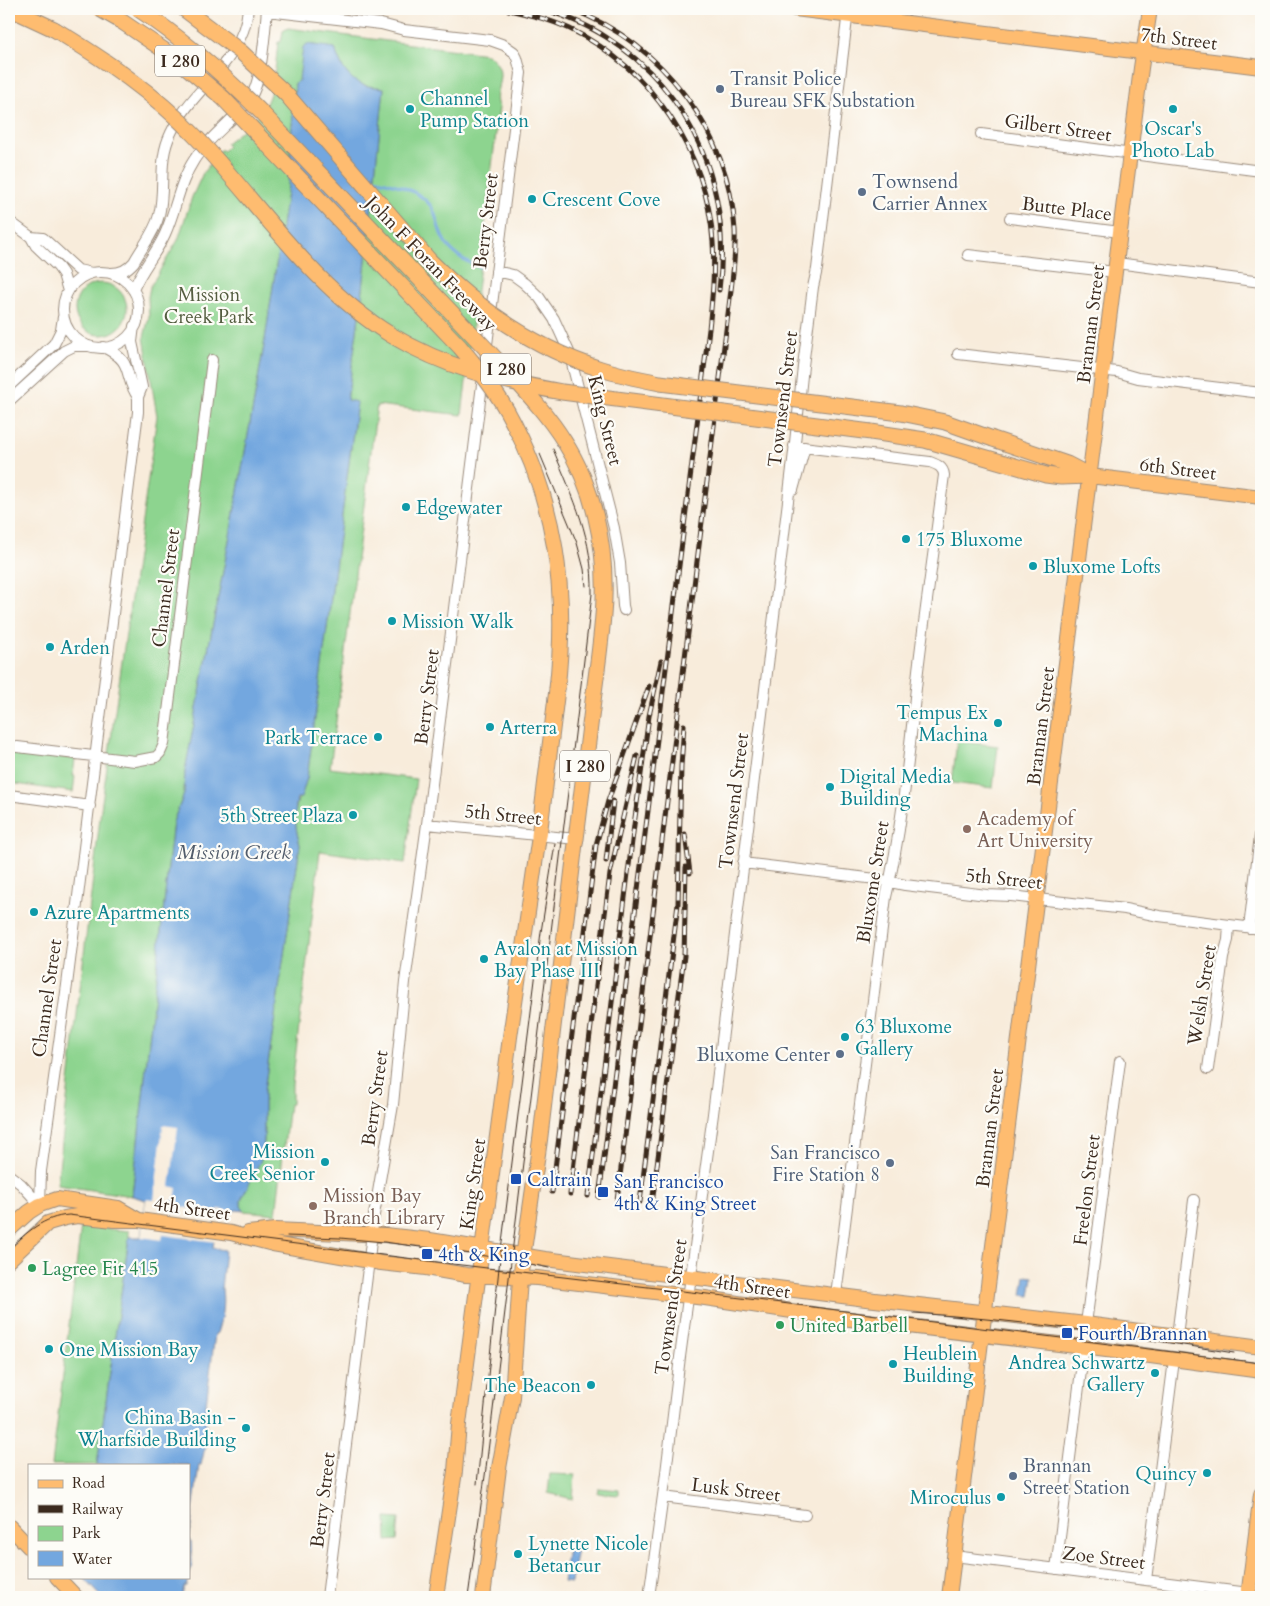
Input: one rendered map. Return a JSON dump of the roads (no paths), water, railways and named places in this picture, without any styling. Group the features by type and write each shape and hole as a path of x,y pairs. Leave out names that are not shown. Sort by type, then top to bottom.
{"highway":[{"path":"11,9 54,29 97,55 156,100 194,135 300,256 339,296 362,315 421,352 488,377 524,385 562,392 898,435 925,440 1046,475 1061,477 1090,476"},
{"name":"I 280","path":"100,9 177,59 224,98 460,346 485,377 507,410 522,439 540,486 553,535 562,601 562,633 557,689 539,836"},
{"name":"John F Foran Freeway","path":"138,9 188,44 249,100 511,375 550,420 565,442 588,491 598,525 604,561 604,597 576,839"},
{"path":"184,9 241,52 286,94 449,281 492,315 531,339 574,359 629,376 660,383 901,413 945,422 1067,464 1090,476"}],"main road":[{"name":"7th Street","path":"795,9 848,12 1261,67"},
{"name":"Brannan Street","path":"949,1597 1038,899 1120,232 1150,9"},
{"name":"6th Street","path":"1090,476 1261,497"},
{"name":"King Street","path":"436,1597 455,1471 478,1276 539,836"},
{"path":"483,1597 499,1468 512,1397 520,1278 541,1130 576,839"},
{"name":"4th Street","path":"40,1205 57,1199 118,1208 141,1220"},
{"path":"9,1230 40,1205 48,1223 9,1260"},
{"name":"4th Street","path":"48,1223 77,1216 114,1220 141,1220 235,1233 273,1244 478,1276 537,1278 1261,1371"},
{"name":"4th Street","path":"235,1233 275,1230 430,1240 555,1260 1261,1347"},
{"path":"1248,1595 1261,1494"},
{"path":"9,1526 28,1546"},
{"path":"57,1578 76,1597"}],"street":[{"path":"9,221 32,237 43,238 78,270 92,273 111,273 123,271 134,262 156,223 162,195 163,156 171,131 233,54 244,31 248,9"},
{"path":"133,290 138,277 151,259 168,228 187,171 203,147 243,107 255,90 267,10"},
{"name":"Berry Street","path":"267,10 381,24 404,30 490,40 504,45 514,52 521,73 427,824 405,982 393,1105 371,1235 327,1597"},
{"name":"Townsend Street","path":"649,1597 729,989 787,502 796,485 802,366 818,259 848,12"},
{"name":"Gilbert Street","path":"981,134 1261,171"},
{"name":"Butte Place","path":"1010,218 1120,232"},
{"path":"32,237 36,246 58,267 68,291"},
{"path":"968,255 1261,282"},
{"name":"King Street","path":"496,271 513,275 532,290 547,308 560,329 569,352 614,528 620,563 624,610"},
{"path":"9,386 54,344 61,330 64,302 68,291 78,279 92,273"},
{"path":"9,401 64,351 74,346 103,347 125,339 134,326 138,304 133,290 123,279 111,273"},
{"path":"63,314 66,326 73,336 89,346"},
{"name":"Channel Street","path":"40,1205 42,1171 90,806 138,412 138,397 142,387 132,342 134,326"},
{"name":"Channel Street","path":"103,347 112,351 123,361 128,371 132,389 138,397"},
{"path":"958,354 1103,370 1138,378 1261,393"},
{"name":"Channel Street","path":"95,757 135,762 156,757 164,744 212,360"},
{"name":"Bluxome Street","path":"799,447 930,462 943,469 944,475 906,778 894,862 883,916 836,1295"},
{"path":"9,746 95,757"},
{"path":"9,795 90,806"},
{"name":"5th Street","path":"427,824 576,839"},
{"path":"1249,928 1261,827"},
{"name":"5th Street","path":"743,863 987,895 1125,909 1160,916 1261,929"},
{"name":"Welsh Street","path":"1208,1070 1222,958 1228,940 1229,925"},
{"name":"Freelon Street","path":"1086,1324 1120,1061"},
{"path":"9,1176 21,1184 40,1205"},
{"path":"1177,1336 1194,1200"},
{"path":"1056,1569 1084,1347"},
{"path":"1146,1580 1174,1360"},
{"name":"Lusk Street","path":"663,1497 805,1515"},
{"name":"Zoe Street","path":"954,1556 1248,1595"}],"water":[{"name":"Mission Creek","path":"307,44 335,48 341,65 348,75 358,83 366,86 384,88 363,289 347,400 357,402 307,778 301,798 297,798 296,804 297,833 300,845 264,1091 263,1152 241,1200 241,1206 244,1211 218,1210 213,1248 225,1250 221,1289 223,1306 219,1327 215,1334 204,1420 206,1420 206,1443 201,1465 199,1465 190,1533 190,1464 97,1464 129,1237 141,1237 146,1200 132,1196 173,822 184,794 185,771 265,340 288,186 295,83 299,80 303,47"},
{"path":"1025,1276 1033,1277 1030,1296 1022,1295"},
{"path":"190,1541 191,1541 192,1564 190,1573"},
{"path":"568,1547 577,1549 571,1583 563,1582"},
{"path":"84,1578 189,1578 186,1586 184,1586 182,1597 102,1597"}],"waterway":[{"path":"375,179 405,188 426,200 433,209 446,244 461,258 480,267"}],"tram line":[{"path":"468,1597 485,1476 592,594 586,537 575,502 553,449"},
{"path":"540,454 577,543 584,569 586,586"},
{"path":"477,1484 500,1258 541,932 555,844"},
{"path":"9,1249 29,1231 43,1222 69,1215 1261,1363"},
{"path":"287,1236 384,1242 500,1258 549,1268"},
{"path":"914,1313 1035,1324 1234,1353"}],"railway":[{"path":"505,9 530,15 570,29 599,46 626,66 650,90 670,117 687,146 700,176 708,209 714,253 709,329 599,1197"},
{"path":"543,9 591,28 606,37 636,60 662,86 683,115 700,146 712,180 719,216 721,252 719,290"},
{"path":"571,9 604,24 635,44 662,68 685,96 705,126 720,159 730,194 735,230 735,256 732,281 617,1200"},
{"path":"588,1196 634,825 649,716 661,661"},
{"path":"552,1192 596,845 608,801 649,686"},
{"path":"640,1202 678,904 681,766 684,725"},
{"path":"570,1194 610,874 637,756"},
{"path":"606,861 613,801"},
{"path":"685,834 690,873"},
{"path":"652,1204 684,956 686,867"}],"place":[{"name":"Transit Police Bureau SFK Substation","path":"720,89"},
{"name":"Channel Pump Station","path":"410,109"},
{"name":"Oscar's Photo Lab","path":"1173,109"},
{"name":"Townsend Carrier Annex","path":"862,192"},
{"name":"Crescent Cove","path":"532,199"},
{"name":"Edgewater","path":"406,507"},
{"name":"175 Bluxome","path":"906,539"},
{"name":"Bluxome Lofts","path":"1033,566"},
{"name":"Mission Walk","path":"392,621"},
{"name":"Arden","path":"50,647"},
{"name":"Tempus Ex Machina","path":"998,723"},
{"name":"Arterra","path":"490,727"},
{"name":"Park Terrace","path":"378,737"},
{"name":"Digital Media Building","path":"830,787"},
{"name":"5th Street Plaza","path":"353,815"},
{"name":"Academy of Art University","path":"967,829"},
{"name":"Azure Apartments","path":"34,912"},
{"name":"Avalon at Mission Bay Phase III","path":"484,959"},
{"name":"63 Bluxome Gallery","path":"845,1037"},
{"name":"Bluxome Center","path":"840,1054"},
{"name":"Mission Creek Senior","path":"325,1162"},
{"name":"San Francisco Fire Station 8","path":"890,1163"},
{"name":"Caltrain","path":"516,1179"},
{"name":"San Francisco 4th & King Street","path":"603,1192"},
{"name":"Mission Bay Branch Library","path":"313,1206"},
{"name":"4th & King","path":"427,1254"},
{"name":"Lagree Fit 415","path":"32,1268"},
{"name":"United Barbell","path":"780,1325"},
{"name":"Fourth/Brannan","path":"1067,1333"},
{"name":"One Mission Bay","path":"49,1349"},
{"name":"Heublein Building","path":"893,1364"},
{"name":"Andrea Schwartz Gallery","path":"1155,1373"},
{"name":"The Beacon","path":"591,1385"},
{"name":"China Basin - Wharfside Building","path":"246,1428"},
{"name":"Quincy","path":"1207,1473"},
{"name":"Brannan Street Station","path":"1013,1476"},
{"name":"Miroculus","path":"1001,1497"},
{"name":"Lynette Nicole Betancur","path":"518,1554"}],"park label":[{"name":"Mission Creek Park","path":"209,305"}]}
